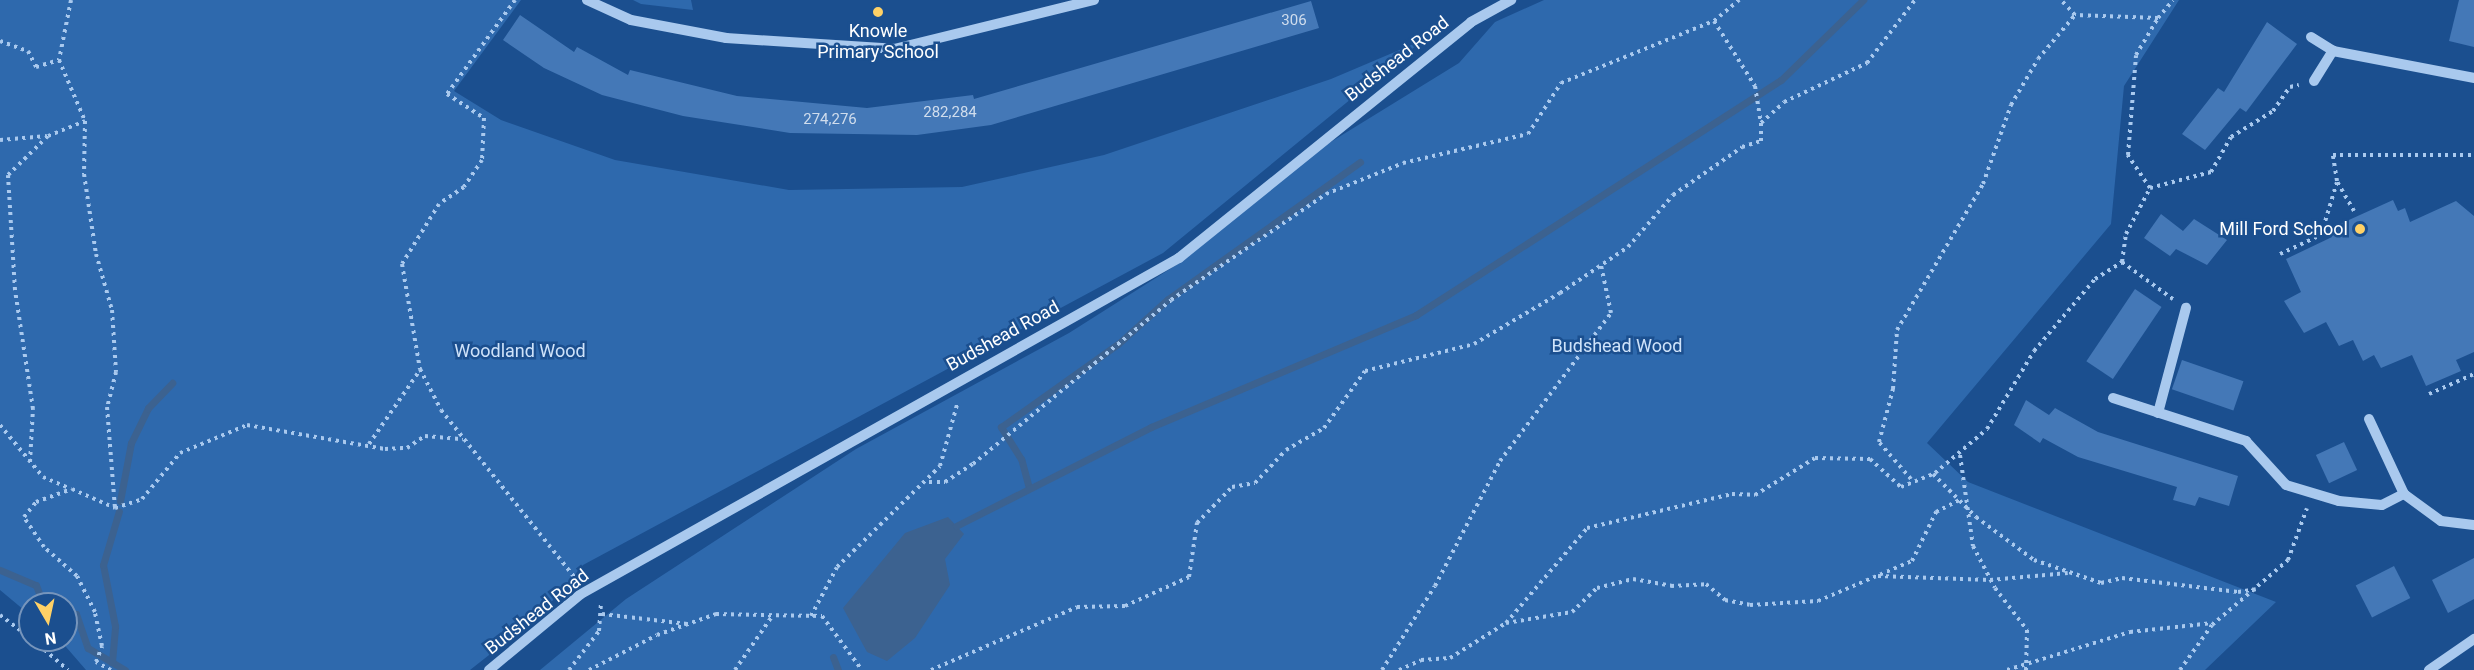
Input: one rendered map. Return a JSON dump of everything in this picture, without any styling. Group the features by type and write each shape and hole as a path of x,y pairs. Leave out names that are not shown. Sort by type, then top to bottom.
{"street":[{"path":"587,0 631,20 726,38 894,49 1094,0"},
{"name":"Budshead Road","path":"489,670 587,591 961,378 1179,258 1471,22 1511,0"},
{"path":"2311,37 2333,51 2474,78"},
{"path":"2314,81 2333,51"},
{"path":"2158,412 2186,308"},
{"path":"2113,398 2246,441 2286,485 2314,494 2382,505 2404,494"},
{"path":"2369,419 2386,465 2404,494 2441,521 2474,525"},
{"path":"2429,670 2474,639"}],"path":[{"path":"71,0 59,60 85,121 84,174 96,254 112,310 116,372 106,407 115,508"},
{"path":"515,0 447,94 484,118 482,160 464,187 439,204 402,264 420,369 441,410 587,591 604,603 599,631 569,670"},
{"path":"928,482 945,482 973,464 1171,300 1326,194 1403,163 1528,134 1561,83 1714,21 1739,0"},
{"path":"1761,123 1811,85 1867,63 1915,0"},
{"path":"2061,0 2075,15 2158,18"},
{"path":"2150,188 2128,155 2136,55 2158,18 2173,0"},
{"path":"1911,479 1879,442 1893,389 1897,330 1983,184 2011,105 2038,59 2075,15"},
{"path":"932,670 1077,607 1125,606 1190,577 1197,523 1232,487 1255,483 1286,450 1324,428 1365,371 1474,344 1628,247 1673,195 1742,147 1761,141 1761,123 1755,86 1714,21"},
{"path":"0,41 28,51 36,67 59,60"},
{"path":"1399,670 1421,660 1450,658 1506,623 1587,528 1732,494 1755,495 1815,458 1870,459 1901,487 1911,479 1932,474 1960,454 1987,429 2034,351 2095,279 2122,262 2126,234 2150,188 2211,172 2231,137 2249,121 2273,111 2290,87 2314,81"},
{"path":"0,140 48,136 85,121"},
{"path":"30,462 33,409 13,279 8,175 48,136"},
{"path":"2354,211 2337,181 2333,155 2474,155"},
{"path":"2280,254 2321,235 2337,181"},
{"path":"2122,262 2186,308"},
{"path":"1382,670 1435,586 1500,461 1611,313 1601,265"},
{"path":"369,444 420,369"},
{"path":"2429,394 2474,374"},
{"path":"811,616 837,567 928,482 951,444 961,378"},
{"path":"0,425 43,477 115,508 142,499 180,453 247,425 407,448 425,436 449,434 465,440"},
{"path":"1960,454 1962,499 1973,546 1990,580 2027,630 2029,663 2026,670"},
{"path":"1932,474 1962,499 1976,517 2034,560 2101,583 2122,579 2238,592 2256,589"},
{"path":"72,489 36,502 24,518 44,547 77,576 95,612 102,646 96,662 111,670"},
{"path":"2180,670 2214,623 2288,560 2314,494"},
{"path":"1506,623 1572,612 1597,588 1633,579 1671,586 1706,584 1725,600 1750,605 1818,601 1912,561 1936,512 1962,499"},
{"path":"1875,576 1990,580 2072,573"},
{"path":"602,614 688,624"},
{"path":"589,670 688,624 716,614 822,616 862,670"},
{"path":"0,615 18,629"},
{"path":"735,670 773,615"},
{"path":"2007,670 2130,632 2214,623"},
{"path":"47,652 68,670"}],"green space":[{"name":"Woodland Wood","path":"0,0 521,0 454,91 501,120 615,160 789,190 962,187 1104,155 1331,79 1423,40 1163,253 583,565 541,614 470,670 86,670 70,652 78,652 78,592 18,592 18,605 0,590"},
{"path":"633,0 691,0 693,10 641,4"},
{"name":"Budshead Wood","path":"1544,0 2179,0 2124,86 2111,224 1927,443 1968,482 2276,602 2205,670 540,670 626,599 856,449 1069,333 1181,262 1321,148 1459,63 1495,22"}],"shaded area":[{"path":"948,517 964,534 945,559 950,585 915,638 887,661 867,652 843,608 905,533"}],"building":[{"path":"2459,0 2474,0 2474,47 2449,41"},
{"path":"1311,1 1319,28 991,125 917,135 790,133 683,116 602,95 544,68 503,40 520,15 574,52 577,47 628,75 630,70 737,96 867,108 973,95 974,99"},
{"path":"2267,22 2297,44 2246,112 2240,108 2205,150 2182,134 2218,88 2224,92"},
{"path":"2393,200 2398,211 2405,208 2410,222 2456,201 2474,216 2474,352 2456,360 2461,371 2426,386 2412,355 2381,368 2374,355 2363,361 2353,340 2339,346 2326,322 2304,333 2284,301 2301,292 2286,259 2332,237 2329,229"},
{"path":"2161,214 2183,231 2194,219 2227,240 2207,265 2176,249 2170,256 2144,238"},
{"path":"2135,289 2162,307 2113,379 2086,361"},
{"path":"2182,360 2243,381 2233,410 2172,389"},
{"path":"2026,400 2049,415 2055,408 2098,432 2238,476 2229,506 2199,497 2195,506 2173,500 2177,487 2078,457 2043,438 2040,443 2014,425"},
{"path":"2344,442 2357,470 2329,483 2316,455"},
{"path":"2474,558 2474,599 2448,613 2432,580"},
{"path":"2394,566 2410,598 2372,618 2356,586"}],"waterway":[{"path":"956,526 1151,427 1416,315 1781,80 1863,0"},
{"path":"1029,488 1021,459 1001,427 1118,344 1168,299 1360,162"},
{"path":"120,501 131,443 148,408 172,383"},
{"path":"112,662 115,626 103,565 119,511"},
{"path":"0,570 36,585 39,592"},
{"path":"78,620 88,648 125,670"},
{"path":"833,657 838,670"}],"place":[{"name":"Knowle Primary School","path":"878,12"},
{"name":"Mill Ford School","path":"2360,229"}]}
